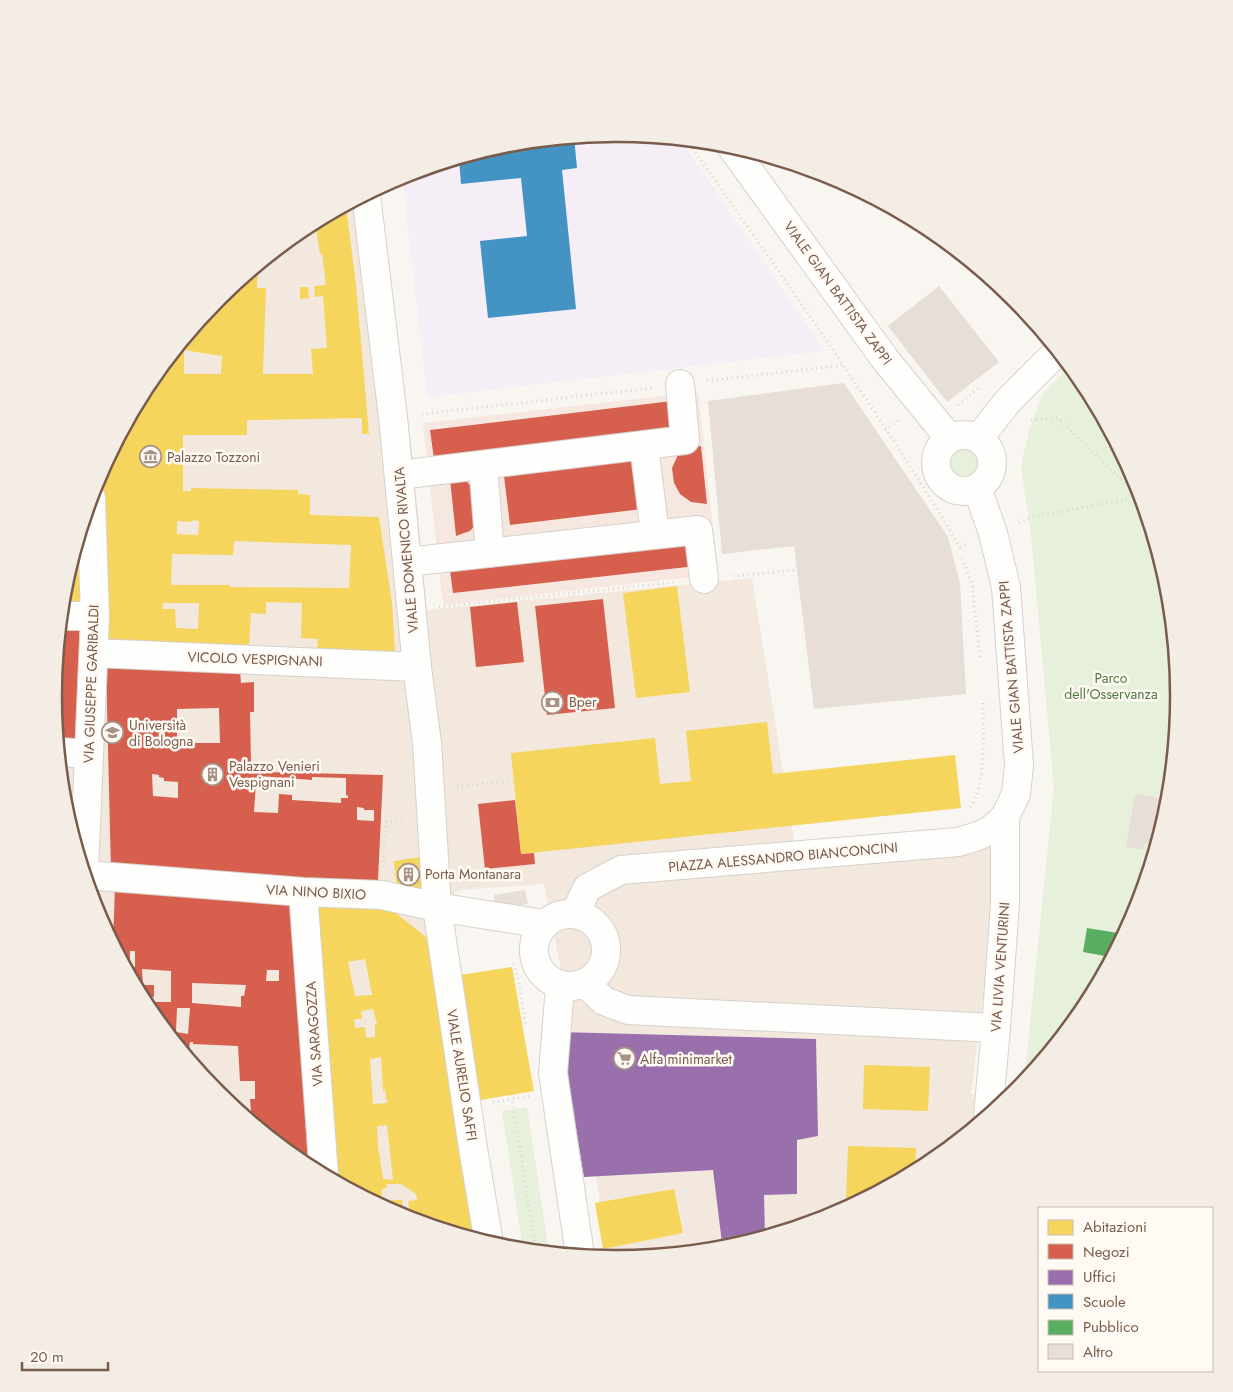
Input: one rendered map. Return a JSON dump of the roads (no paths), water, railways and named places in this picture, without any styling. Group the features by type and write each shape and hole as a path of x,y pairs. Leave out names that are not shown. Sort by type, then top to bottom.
{"street":[{"name":"VIALE GIAN BATTISTA ZAPPI","path":"738,156 885,359 950,439"},
{"name":"VIALE DOMENICO RIVALTA","path":"367,201 393,417 416,667 427,743 437,907"},
{"path":"979,438 1008,400 1053,356"},
{"path":"399,476 685,440 680,384"},
{"path":"966,435 979,438 990,452 992,462 989,476 977,488 965,491 955,489 941,479 937,470 936,460 942,445 957,436 966,435"},
{"path":"644,446 655,534"},
{"path":"483,465 490,553"},
{"name":"VIALE GIAN BATTISTA ZAPPI","path":"977,488 993,534 1006,587 1019,765 1016,794 1005,817"},
{"name":"VIA GIUSEPPE GARIBALDI","path":"85,851 95,616 92,517"},
{"path":"407,562 698,530 704,579"},
{"path":"68,616 95,616"},
{"name":"VICOLO VESPIGNANI","path":"94,652 416,667"},
{"path":"66,752 89,754"},
{"name":"PIAZZA ALESSANDRO BIANCONCINI","path":"575,914 587,888 621,870 958,842 991,830 1005,817"},
{"name":"VIA LIVIA VENTURINI","path":"989,1106 1005,904 1005,817"},
{"name":"VIA NINO BIXIO","path":"93,876 303,892 382,895 437,907 544,924"},
{"name":"VIA SARAGOZZA","path":"303,892 323,1166"},
{"name":"VIALE AURELIO SAFFI","path":"437,907 488,1234"},
{"path":"573,985 596,976 603,967 607,949 598,927 589,918 575,914 558,915 544,924 537,934 533,950 538,969 550,982 573,985 604,1001 628,1010 996,1028"},
{"path":"573,985 552,1073 579,1249"}],"place":[{"name":"Palazzo Tozzoni","path":"151,457"},
{"name":"Bper","path":"553,702"},
{"name":"Università di Bologna","path":"113,733"},
{"name":"Palazzo Venieri Vespignani","path":"213,774"},
{"name":"Porta Montanara","path":"409,874"},
{"name":"Alfa minimarket","path":"624,1059"}],"park label":[{"name":"Parco dell'Osservanza","path":"1111,686"}]}
